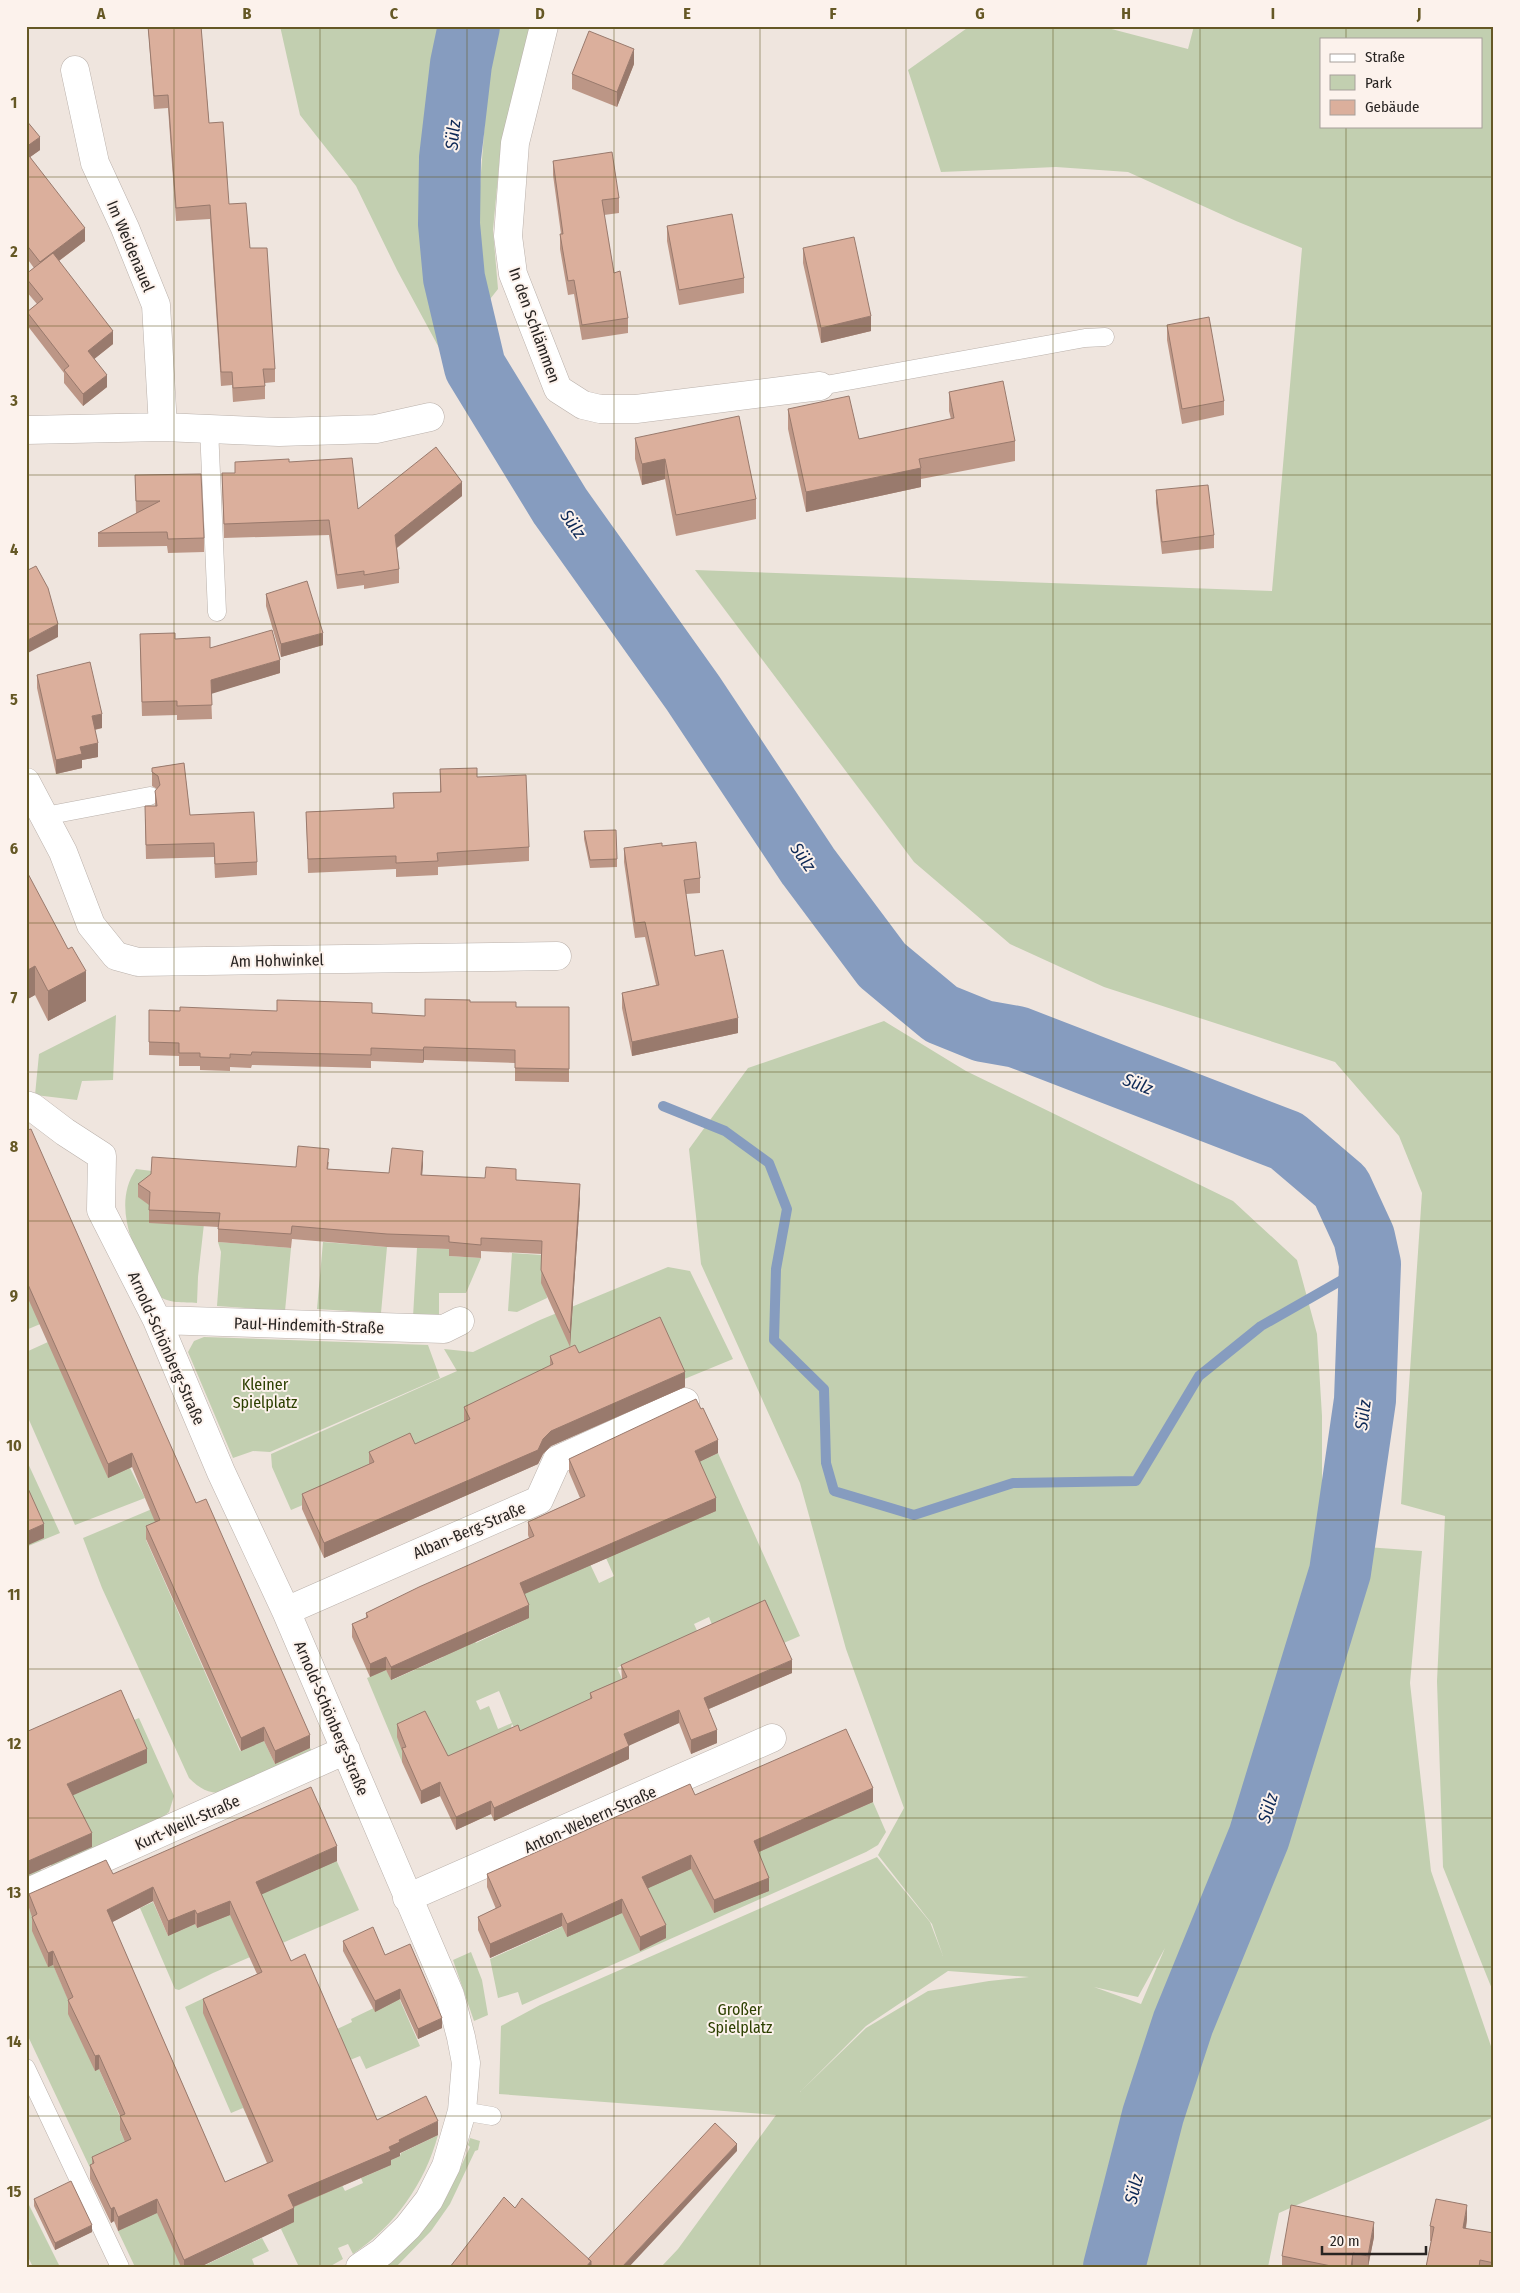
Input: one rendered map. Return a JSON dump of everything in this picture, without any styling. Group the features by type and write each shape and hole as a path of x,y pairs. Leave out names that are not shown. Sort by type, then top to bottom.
{"street":[{"name":"In den Schlämmen","path":"544,26 515,143 508,236 513,274 558,389 583,405 600,409 636,409 820,386"},
{"name":"Im Weidenauel","path":"75,70 95,163 125,228 156,305 163,427"},
{"path":"26,430 163,427 279,432 376,429 430,417"},
{"name":"Am Hohwinkel","path":"26,782 63,852 90,925 116,956 138,962 557,956"},
{"name":"Arnold-Schönberg-Straße","path":"26,1105 32,1107 102,1156 101,1210 157,1320 221,1472 286,1611 450,1995 466,2063 462,2111 446,2166 429,2200 408,2227 382,2252 360,2267"},
{"name":"Paul-Hindemith-Straße","path":"157,1320 444,1329 460,1321"},
{"name":"Alban-Berg-Straße","path":"286,1611 539,1500 557,1460 685,1402"},
{"name":"Anton-Webern-Straße","path":"407,1898 772,1738"},
{"name":"Kurt-Weill-Straße","path":"26,1893 346,1750"}],"lane":[{"path":"820,386 1085,338 1105,337"},
{"path":"209,428 217,612"},
{"path":"45,816 150,796"},
{"path":"26,2068 120,2267"},
{"path":"462,2111 492,2116"}],"green space":[{"path":"280,26 447,26 438,70 424,212 458,337 444,357 397,270 356,186 300,115"},
{"path":"496,26 531,26 501,144 493,230 498,289 483,308 477,226 489,66"},
{"path":"970,26 1100,26 1188,49 1194,26 1494,26 1494,1994 1443,1867 1437,1681 1445,1516 1401,1504 1422,1193 1399,1136 1335,1062 1104,987 1010,944 914,862 695,570 1272,591 1302,248 1236,221 1128,172 1056,167 941,172 908,70"},
{"path":"116,1015 113,1080 82,1081 77,1100 35,1095 39,1054"},
{"name":"Großer Spielplatz","path":"884,1021 966,1071 1233,1201 1297,1260 1317,1334 1322,1416 1322,1528 1366,1547 1422,1551 1410,1683 1431,1871 1494,2055 1494,2117 1279,2213 1268,2267 661,2267 678,2249 776,2115 499,2094 501,2026 540,2005 877,1857 930,1922 943,1956 932,1924 878,1855 904,1808 846,1649 800,1483 701,1264 689,1149 748,1068","holes":["1165,1948 1141,2004 1094,1987 1138,1997","948,1971 1029,1977 989,1981 928,1991 866,2028 800,2092 866,2026"]},
{"path":"136,1169 152,1171 206,1206 197,1303 176,1302 161,1297 154,1289 140,1261 130,1235 125,1208 129,1182"},
{"path":"218,1242 291,1248 285,1311 217,1306 221,1252"},
{"path":"323,1242 387,1247 381,1313 317,1309"},
{"path":"417,1248 449,1249 449,1256 481,1258 466,1293 439,1293 439,1318 413,1317"},
{"path":"512,1253 542,1255 547,1298 517,1312 508,1311"},
{"path":"668,1267 690,1271 733,1359 682,1380 470,1434 291,1510 272,1467 271,1454 457,1371 444,1349 473,1352 540,1320"},
{"path":"26,1294 57,1317 26,1330"},
{"name":"Kleiner Spielplatz","path":"204,1337 428,1345 440,1378 270,1452 253,1451 233,1458 188,1352 194,1341"},
{"path":"48,1342 130,1468 145,1498 75,1525 26,1413 26,1352"},
{"path":"718,1453 800,1636 779,1645 716,1635 709,1617 694,1624 718,1677 632,1660 617,1668 629,1694 524,1742 512,1724 506,1743 441,1772 402,1762 367,1678 386,1670 392,1680 443,1657 465,1618 476,1643 529,1618 519,1595 590,1564 599,1583 614,1576 595,1533 610,1502 630,1548 715,1511 695,1464","holes":["499,1691 512,1723 498,1729 489,1706 480,1710 476,1701"]},
{"path":"26,1459 60,1533 26,1547"},
{"path":"152,1509 169,1529 146,1540 240,1751 264,1741 275,1764 310,1748 313,1752 227,1793 216,1793 206,1790 189,1778 102,1588 83,1538"},
{"path":"139,1718 174,1796 169,1812 158,1821 52,1868 48,1858 37,1862 42,1873 26,1880 26,1815 97,1785 129,1722"},
{"path":"873,1802 886,1832 878,1845 866,1852 522,2005 518,1992 498,1998 490,1959 716,1857 822,1824"},
{"path":"329,1844 359,1910 213,1973 179,1990 175,1989 140,1908 153,1902 168,1936 195,1924 197,1928 216,1920 242,1902 317,1870"},
{"path":"80,1887 47,1951 78,2022 95,2070 99,2069 123,2124 120,2131 128,2148 144,2172 181,2267 135,2267 118,2231 128,2226 92,2172 26,2032 26,1911"},
{"path":"471,1952 482,1980 488,2015 474,2021 453,1960"},
{"path":"385,1966 420,2046 366,2069 360,2056 345,2062 250,2122 243,2108 231,2113 185,2007 221,1990 228,2002 333,2031 352,2022 351,2019 378,2006"},
{"path":"438,2135 425,2170 416,2186 395,2217 382,2230 353,2254 348,2244 338,2248 343,2259 329,2267 299,2267 281,2229 288,2209 342,2185 345,2191 363,2183 361,2178 391,2165 389,2161 400,2156 401,2153"},
{"path":"470,2138 480,2141 478,2150 475,2151 450,2204 431,2231 396,2267 384,2267 423,2230 447,2196 470,2147 468,2145"},
{"path":"26,2199 60,2267 33,2267 26,2253"},
{"path":"262,2238 269,2251 252,2259 255,2267 201,2267"}],"building":[{"path":"148,26 201,26 209,123 223,122 229,204 246,203 250,248 267,248 275,369 263,369 265,386 233,388 232,372 221,372 210,205 176,208 168,95 154,96"},
{"path":"589,31 634,49 617,92 572,74"},
{"path":"26,120 40,137 26,147"},
{"path":"26,152 85,228 40,262 26,244"},
{"path":"612,152 619,198 602,200 614,273 620,271 628,318 582,325 574,280 568,281 560,234 563,234 553,161"},
{"path":"732,214 744,278 679,290 667,226"},
{"path":"854,237 871,316 821,328 803,248"},
{"path":"53,253 113,331 88,351 107,375 83,394 64,370 69,366 27,312 43,299 26,278 26,274"},
{"path":"1209,317 1224,401 1182,409 1167,325"},
{"path":"1003,381 1015,441 919,459 921,468 806,492 788,409 849,396 859,439 954,418 949,392"},
{"path":"739,416 756,499 676,515 665,459 642,464 635,438"},
{"path":"436,447 462,482 395,535 399,569 364,575 364,571 337,575 329,520 224,524 222,473 235,473 235,462 289,459 289,462 352,458 358,509"},
{"path":"201,474 204,538 168,539 167,532 98,533 160,501 136,501 135,475"},
{"path":"1208,485 1214,535 1162,542 1156,490"},
{"path":"36,566 48,588 58,624 26,641 26,571"},
{"path":"307,581 323,633 281,644 266,594"},
{"path":"272,630 280,660 211,680 212,705 177,706 177,701 142,702 140,634 175,633 175,639 210,637 210,648"},
{"path":"90,662 102,714 92,716 98,743 80,747 82,754 56,760 37,675"},
{"path":"184,763 190,815 254,812 257,862 215,864 214,843 146,845 145,806 157,806 155,791 160,785 158,776 152,772 152,768"},
{"path":"477,768 477,777 526,775 529,847 437,853 438,861 396,863 396,856 308,859 306,812 394,808 393,793 441,792 440,769"},
{"path":"616,830 617,859 590,860 584,831"},
{"path":"696,842 700,878 684,880 695,956 723,950 738,1018 632,1042 622,993 659,985 645,922 635,923 624,848 662,843 662,846"},
{"path":"26,870 68,949 72,947 86,971 48,991 35,966 26,971"},
{"path":"425,999 470,1000 470,1002 516,1002 516,1007 569,1007 569,1069 515,1068 515,1050 424,1047 423,1050 371,1048 371,1055 252,1052 251,1055 230,1054 230,1058 200,1057 200,1053 179,1053 179,1043 149,1042 149,1010 180,1011 180,1007 277,1011 277,1000 372,1003 372,1013 425,1016"},
{"path":"26,1128 27,1130 31,1129 196,1503 206,1499 310,1735 275,1751 264,1727 241,1738 146,1526 160,1520 132,1453 108,1464 26,1280"},
{"path":"298,1146 329,1149 327,1169 389,1173 392,1148 423,1151 421,1175 485,1178 486,1167 516,1169 516,1180 580,1184 570,1333 541,1270 542,1241 481,1238 481,1245 449,1242 449,1236 387,1234 292,1226 291,1234 218,1229 220,1213 149,1210 150,1192 138,1184 151,1174 152,1157 296,1167"},
{"path":"660,1317 685,1372 551,1431 543,1439 538,1450 324,1543 302,1494 374,1462 369,1452 410,1433 415,1444 470,1419 464,1407 553,1364 550,1356 575,1345 579,1353"},
{"path":"696,1399 701,1409 703,1408 718,1440 695,1451 716,1498 520,1583 529,1605 391,1667 386,1657 370,1664 352,1624 368,1617 366,1613 419,1587 534,1536 528,1522 585,1496 569,1459"},
{"path":"26,1484 44,1524 26,1532"},
{"path":"765,1600 792,1660 704,1698 717,1730 691,1740 679,1710 624,1734 629,1746 494,1808 491,1801 456,1817 440,1782 421,1791 402,1748 406,1747 397,1724 425,1711 448,1756 518,1725 520,1731 592,1698 590,1693 627,1677 621,1665"},
{"path":"121,1690 147,1749 67,1784 92,1833 26,1862 26,1732"},
{"path":"846,1729 873,1788 754,1841 769,1878 714,1900 691,1855 642,1877 666,1925 640,1937 622,1899 567,1924 562,1913 490,1944 478,1917 501,1906 487,1874 690,1784 695,1795"},
{"path":"311,1787 337,1846 256,1882 291,1961 305,1954 377,2120 426,2096 438,2121 399,2140 400,2142 389,2147 391,2151 288,2195 294,2208 184,2260 157,2199 118,2217 114,2207 111,2209 90,2165 94,2163 92,2157 131,2139 120,2116 125,2114 99,2055 95,2056 68,2000 73,1997 53,1951 48,1953 32,1917 37,1914 29,1894 106,1860 113,1874","holes":["153,1887 168,1921 195,1910 197,1914 230,1901 262,1972 203,1999 273,2161 225,2182 107,1910"]},
{"path":"373,1927 385,1955 410,1944 442,2018 418,2029 400,1989 375,2001 343,1941"},
{"path":"715,2123 737,2144 622,2267 591,2267 591,2261 588,2259"},
{"path":"71,2181 92,2225 55,2243 34,2199"},
{"path":"504,2197 515,2208 522,2198 591,2261 586,2267 450,2267"},
{"path":"1436,2199 1467,2205 1463,2228 1494,2233 1494,2263 1480,2260 1479,2267 1426,2267 1434,2227 1430,2226"},
{"path":"1291,2205 1374,2222 1368,2256 1353,2253 1351,2267 1336,2267 1282,2256"}],"waterway":[{"name":"Sülz","path":"469,26 461,64 450,158 449,224 454,278 475,367 560,506 693,693 808,866 882,965 941,1014 983,1031 1017,1037 1287,1141 1341,1187 1364,1237 1370,1264 1365,1400 1340,1572 1259,1837 1183,2023 1153,2115 1114,2267"},
{"path":"663,1106 725,1131 769,1163 787,1209 776,1269 774,1340 824,1389 826,1463 834,1491 914,1515 1013,1483 1136,1481 1199,1376 1261,1326 1370,1264"}]}
